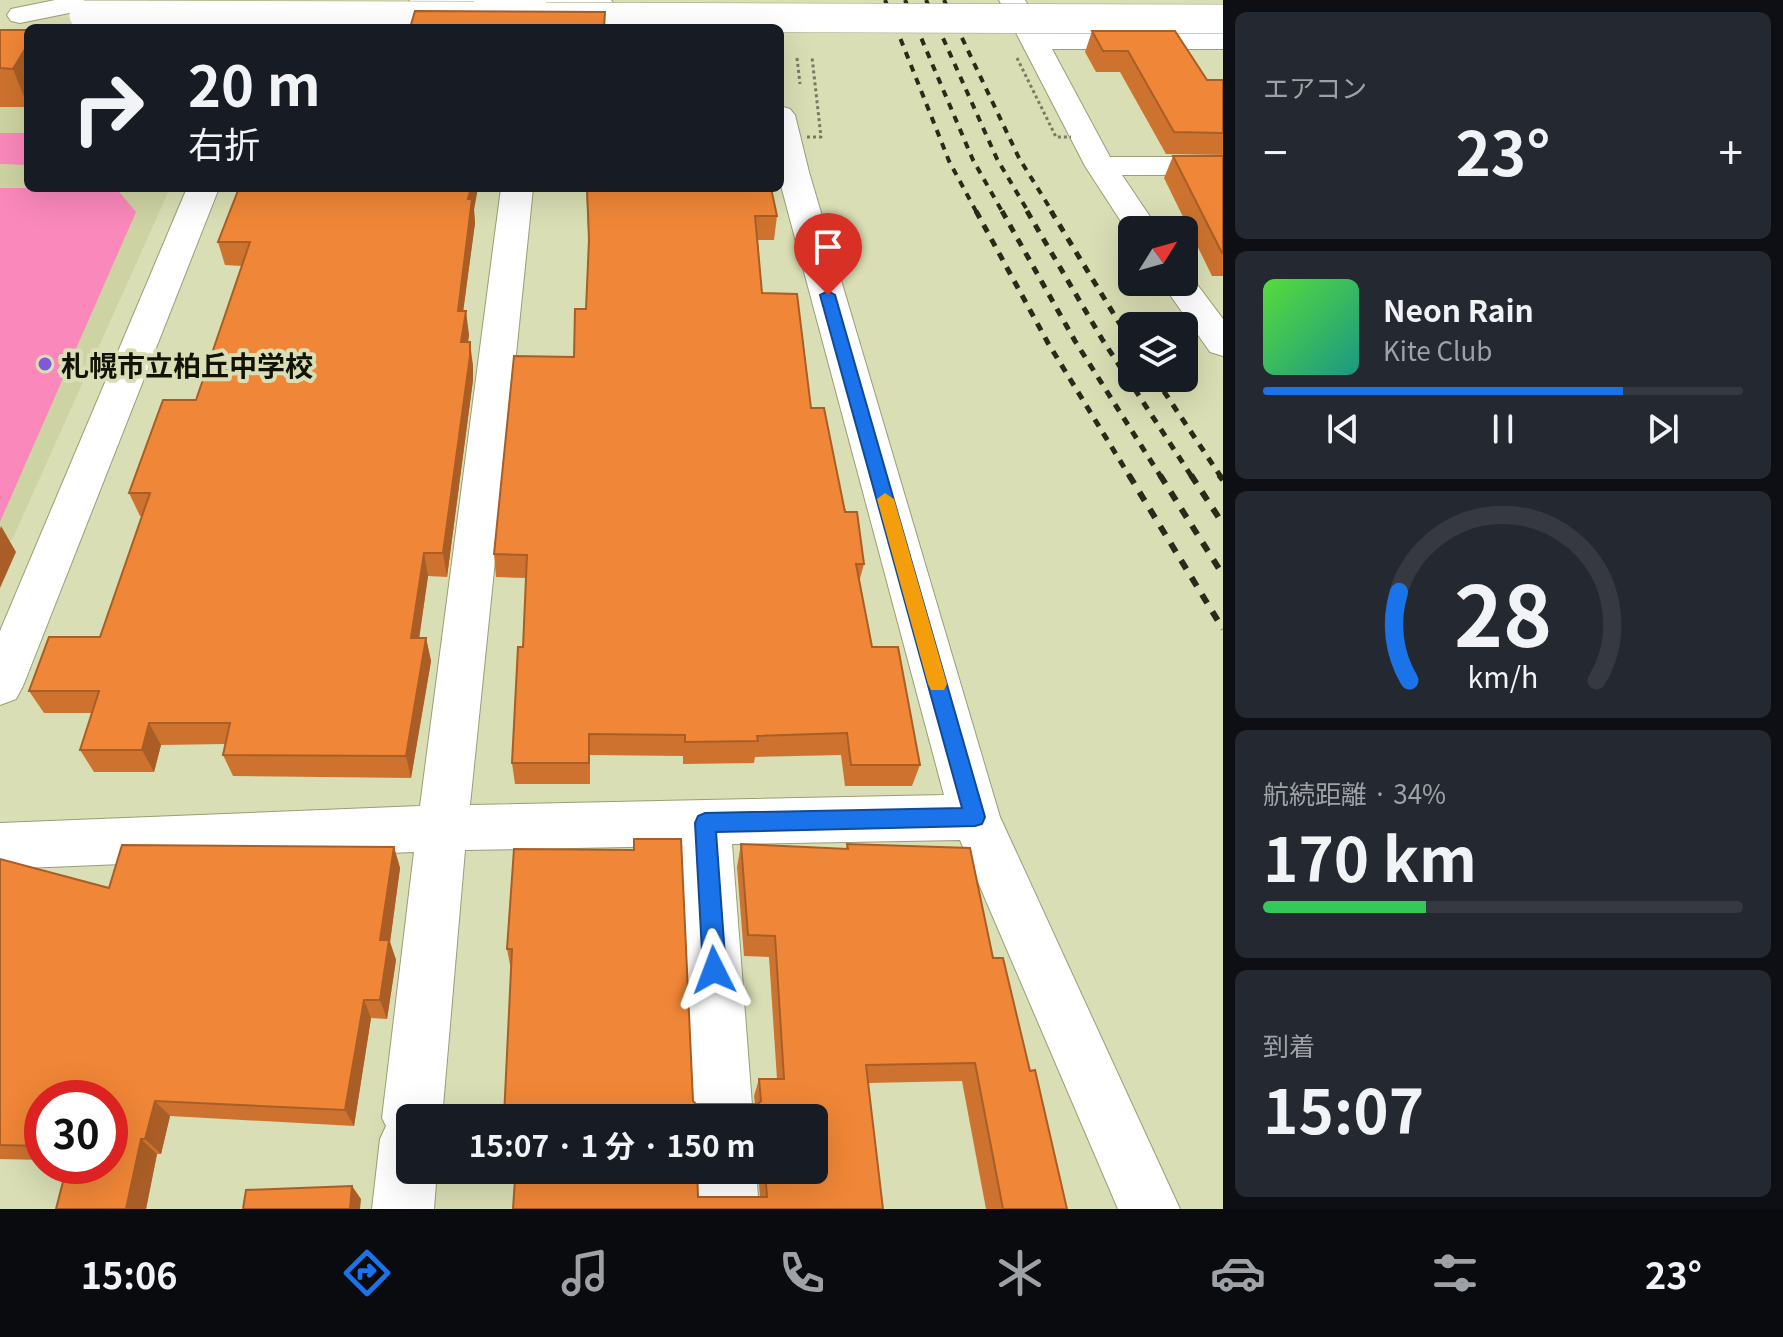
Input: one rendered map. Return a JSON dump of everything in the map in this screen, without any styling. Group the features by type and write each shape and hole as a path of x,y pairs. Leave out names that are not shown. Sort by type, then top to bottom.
{"street":[{"path":"1012,0 1024,47 1134,216"},
{"path":"17,10 84,2 766,11"},
{"path":"17,10 84,15 1223,19"},
{"path":"17,10 39,24"},
{"path":"1024,47 1223,41"},
{"path":"784,129 975,817 1149,1209"},
{"path":"1100,166 1223,166"},
{"path":"2,677 201,192"},
{"path":"413,1104 442,828 517,192"},
{"path":"1199,301 1223,344"},
{"path":"0,846 442,828 975,817"},
{"path":"705,823 722,1104"},
{"path":"403,1209 406,1184"},
{"path":"727,1184 728,1209"}],"path":[{"path":"1024,47 1056,137 1071,137"},
{"path":"793,161 821,137 811,53"}],"shaded area":[{"name":"札幌市立柏丘中学校","path":"0,46 24,46 24,192 168,192 12,540 0,540"},
{"path":"0,133 24,133 24,165 0,164"},
{"name":"札幌市立柏丘中学校","path":"0,188 24,188 24,192 119,192 136,212 0,522"}],"building":[{"path":"415,11 605,12 604,24 411,24"},
{"path":"0,30 24,30 24,51 13,69 0,68"},
{"path":"1092,31 1175,31 1207,80 1223,80 1223,133 1174,132 1128,51 1103,51"},
{"path":"1173,156 1223,156 1223,253 1222,253"},
{"path":"237,192 470,192 468,199 472,199 458,311 466,311 461,342 470,342 470,356 443,553 424,553 411,638 426,638 406,756 223,755 230,723 149,723 142,750 80,750 99,691 29,691 49,637 100,637 150,493 129,493 163,400 196,400 250,242 218,242"},
{"path":"587,192 772,192 777,216 755,216 762,293 797,294 811,408 824,408 845,512 857,512 864,564 856,564 872,647 898,647 920,765 851,765 847,733 757,736 758,741 685,742 685,735 589,734 589,763 512,763 518,647 523,647 527,555 494,554 514,356 574,357 575,309 586,309"},
{"path":"634,839 681,839 693,1101 696,1104 505,1104 512,949 507,949 514,849 634,850"},
{"path":"741,844 848,849 847,844 970,848 993,958 1003,958 1030,1071 1035,1070 1067,1209 1003,1209 975,1063 866,1065 883,1209 513,1209 515,1184 698,1184 698,1197 767,1197 766,1184 828,1184 828,1104 758,1104 761,1101 759,1079 784,1079 775,936 748,935"},
{"path":"122,845 394,847 380,940 389,940 380,1000 364,1000 345,1110 155,1101 145,1139 141,1139 126,1209 56,1209 62,1184 128,1184 128,1080 24,1080 24,1146 0,1145 0,859 109,888"},
{"path":"352,1186 350,1209 243,1209 246,1190"}],"railway":[{"path":"885,0 949,161 977,213"},
{"path":"905,0 973,160 1003,213"},
{"path":"926,0 997,159 1029,213"},
{"path":"944,0 1019,158 1053,213"},
{"path":"976,211 1048,343 1130,477"},
{"path":"1002,211 1075,341 1161,477"},
{"path":"1027,211 1102,339 1192,477"},
{"path":"1051,211 1118,321"},
{"path":"1164,392 1221,477"},
{"path":"1129,475 1223,629"},
{"path":"1160,475 1223,575"},
{"path":"1191,475 1223,524"},
{"path":"1219,475 1223,480"}],"slow traffic":[{"path":"885,499 937,684"}],"place":[{"name":"札幌市立柏丘中学校","path":"45,364"}],"route":[{"path":"714,970 705,823 975,817 828,295"}]}
